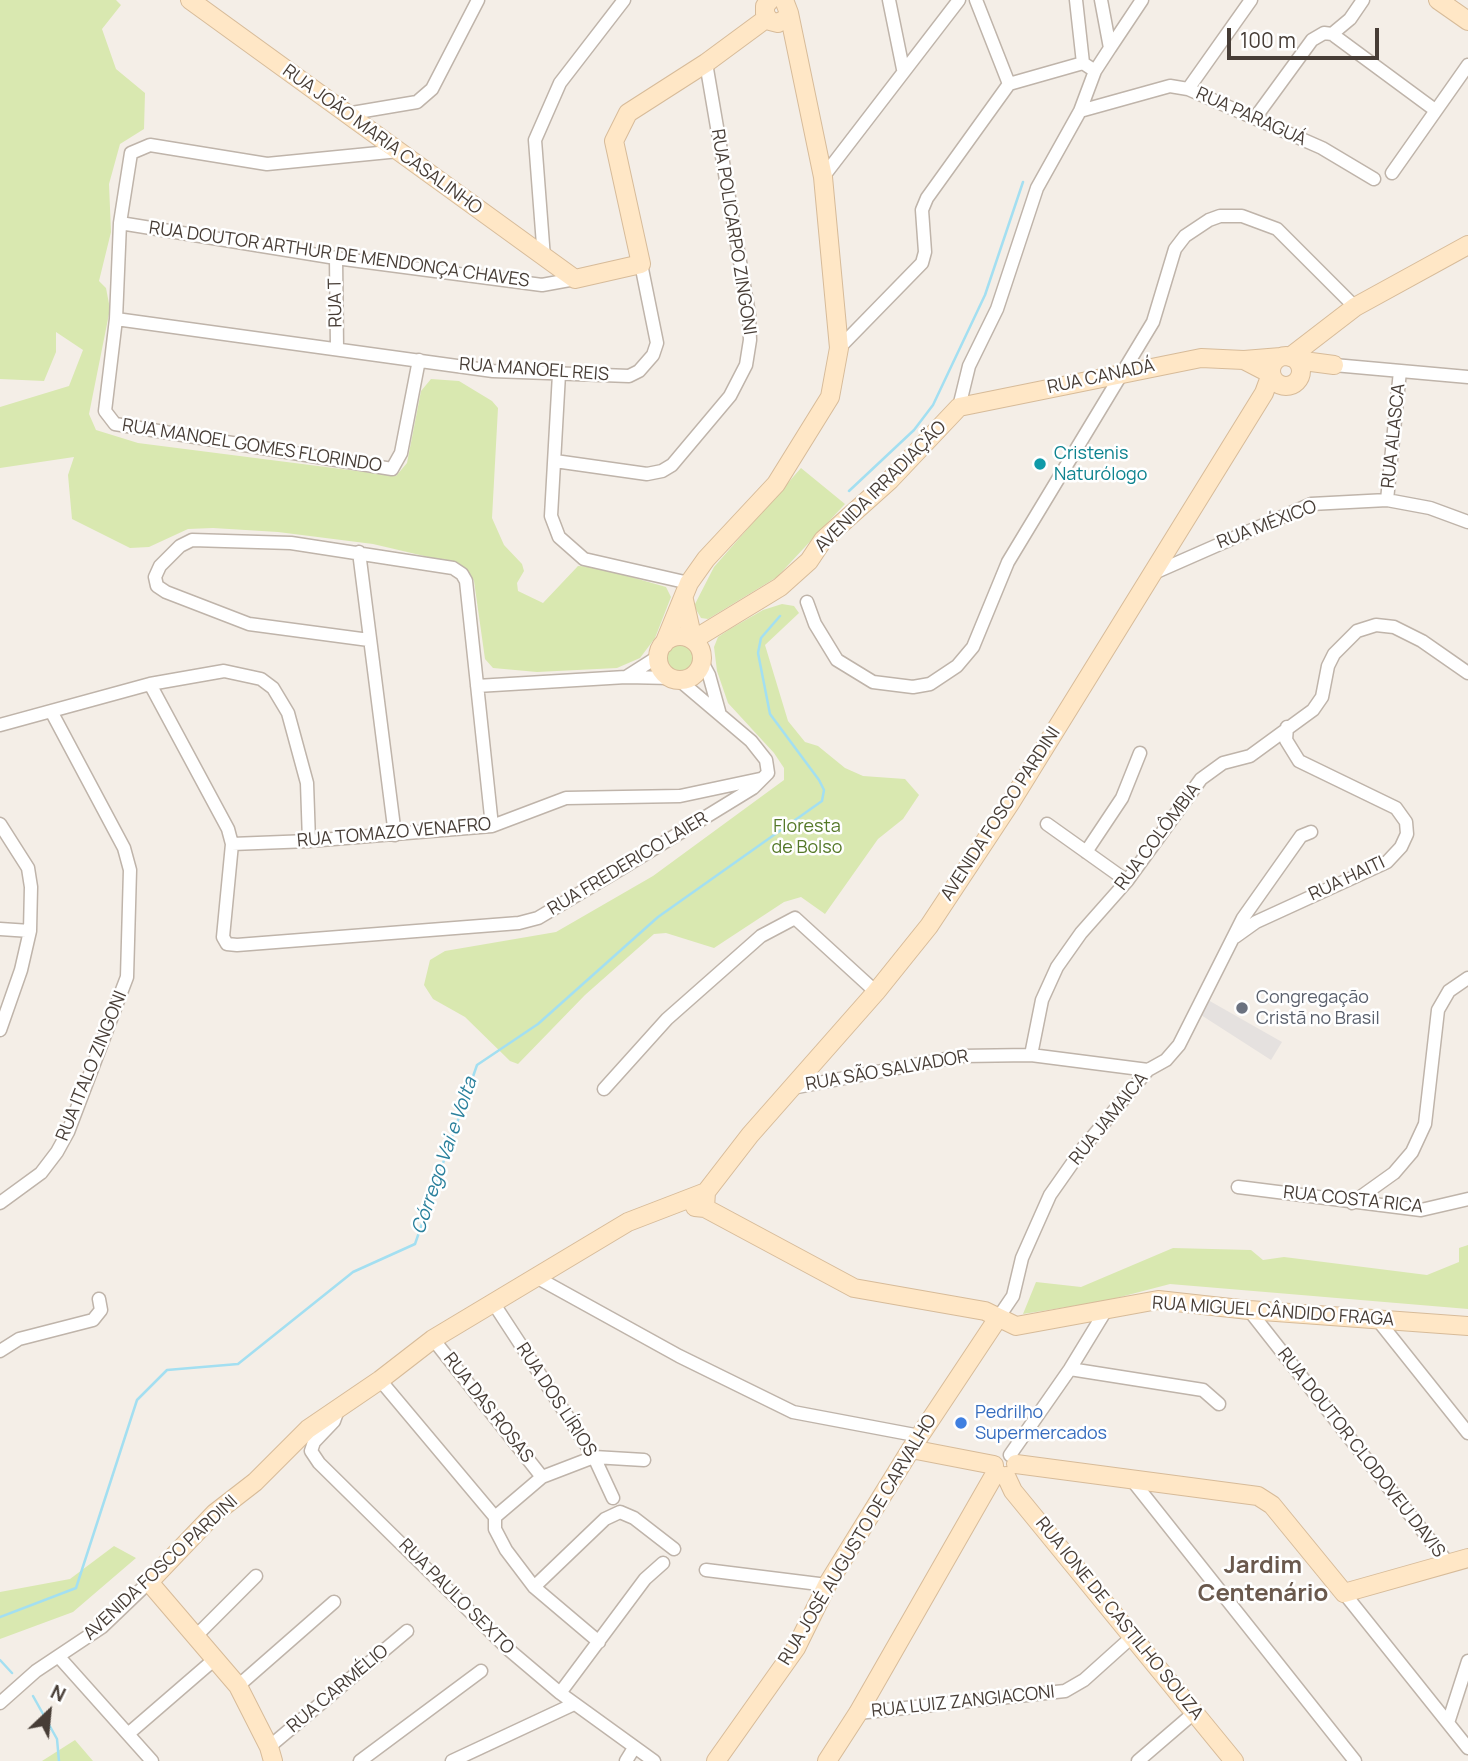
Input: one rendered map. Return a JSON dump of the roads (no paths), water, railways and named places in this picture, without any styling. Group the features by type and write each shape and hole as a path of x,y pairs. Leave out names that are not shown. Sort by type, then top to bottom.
{"street":[{"name":"RUA JOÃO MARIA CASALINHO","path":"190,0 575,279"},
{"path":"346,114 417,102 432,89 478,0"},
{"path":"544,258 535,140 560,83 624,0"},
{"path":"889,0 903,69"},
{"path":"822,177 959,0"},
{"path":"976,0 1009,84"},
{"path":"1076,0 1083,63"},
{"path":"1101,0 1110,48"},
{"name":"AVENIDA IRRADIAÇÃO","path":"698,651 712,630 780,587 809,561 823,540 890,480 959,407 969,366 998,309 1037,188 1080,111 1095,71 1142,0"},
{"path":"1188,89 1251,0"},
{"path":"1332,34 1350,19 1363,0"},
{"path":"1438,0 1468,21"},
{"path":"760,779 768,773 766,760 719,711 662,670 661,650 686,592 706,559 776,484 830,397 839,348 822,177 777,5"},
{"name":"RUA MANOEL REIS","path":"116,319 493,371 629,376 653,355 657,343 614,141 628,113 706,63 777,5"},
{"path":"1255,118 1312,40 1324,33 1332,34 1435,110"},
{"name":"RUA POLICARPO ZINGONI","path":"555,461 647,474 662,471 673,465 730,396 746,365 750,340 749,314 706,63"},
{"path":"839,348 922,263 925,252 922,210 1009,84 1083,63 1095,71"},
{"path":"1392,173 1468,65"},
{"name":"RUA PARAGUÁ","path":"1080,111 1170,86 1188,89 1322,148 1374,179"},
{"name":"RUA MANOEL GOMES FLORINDO","path":"399,151 267,164 150,145 136,148 131,153 120,223 116,319 105,411 115,425 386,469 397,464 401,453 419,360"},
{"path":"807,603 824,640 837,660 855,673 873,682 912,687 930,684 945,676 973,647 1008,562 1153,322 1175,250 1185,236 1220,216 1242,216 1276,229 1355,307"},
{"name":"RUA DOUTOR ARTHUR DE MENDONÇA CHAVES","path":"120,223 336,258 542,285 641,264"},
{"path":"1264,393 1355,307 1468,245"},
{"name":"RUA T","path":"336,258 337,348"},
{"name":"RUA CANADÁ","path":"959,407 1201,358 1244,360 1290,367"},
{"path":"1244,360 1271,374"},
{"name":"AVENIDA FOSCO PARDINI","path":"0,1703 36,1671 102,1627 215,1513 256,1482 308,1429 380,1380 433,1339 628,1222 671,1204 705,1200 750,1135 876,992 929,926 1004,814 1264,393 1274,362 1290,367"},
{"path":"1290,367 1334,365 1468,377"},
{"name":"RUA ALASCA","path":"1387,500 1400,371"},
{"path":"559,374 551,516 559,537 584,559 686,592"},
{"name":"RUA MÉXICO","path":"1152,574 1311,504 1387,500 1430,508 1468,522"},
{"path":"369,640 249,624 166,592 157,586 155,577 160,566 180,546 192,540 291,543 453,568 462,574 466,581 492,826"},
{"path":"359,552 395,835"},
{"path":"686,592 698,651 709,674 719,711"},
{"name":"RUA COLÔMBIA","path":"1031,1055 1042,1000 1057,967 1081,933 1127,881 1201,779 1223,764 1250,756 1313,710 1322,696 1328,666 1345,642 1357,631 1376,625 1394,627 1413,636 1468,673"},
{"path":"626,677 674,637 698,651"},
{"path":"477,685 626,677 675,679 696,674 698,651"},
{"path":"0,725 150,684 224,671 261,679 273,688 288,713 307,783 309,841"},
{"path":"150,684 228,829 232,844"},
{"name":"RUA ITALO ZINGONI","path":"0,1203 41,1173 57,1152 68,1132 127,977 130,870 124,848 51,711"},
{"name":"RUA HAITI","path":"1235,937 1268,916 1387,862 1401,847 1407,834 1406,822 1396,807 1299,761 1286,740 1287,727"},
{"path":"1086,852 1122,798 1140,753"},
{"name":"RUA TOMAZO VENAFRO","path":"232,844 309,841 492,826 566,799 680,796 760,779"},
{"name":"RUA FREDERICO LAIER","path":"232,844 223,937 227,944 237,946 519,923 538,918 753,788 760,779"},
{"path":"0,824 28,868 31,887 30,931 21,970 0,1030"},
{"path":"1047,824 1127,881"},
{"name":"RUA JAMAICA","path":"998,1318 1013,1296 1022,1258 1050,1195 1083,1148 1148,1070 1166,1060 1179,1045 1243,918 1301,836 1311,831"},
{"path":"604,1088 677,1010 761,936 794,918 876,992"},
{"path":"0,929 30,931"},
{"path":"1352,1203 1394,1173 1412,1152 1425,1124 1438,1010 1449,992 1468,978"},
{"name":"RUA SÃO SALVADOR","path":"792,1088 961,1056 1031,1055 1148,1070"},
{"name":"RUA COSTA RICA","path":"1238,1187 1421,1210 1468,1199"},
{"name":"RUA MIGUEL CÂNDIDO FRAGA","path":"705,1200 854,1288 985,1311 1016,1326 1158,1300 1249,1310 1468,1326"},
{"path":"536,1277 679,1356 793,1412 1004,1466 1258,1496 1272,1505 1468,1748"},
{"path":"0,1351 19,1339 93,1320 101,1310 99,1299"},
{"name":"RUA DOS LÍRIOS","path":"494,1304 593,1457 613,1498"},
{"path":"827,1761 1004,1466 1070,1369 1106,1310"},
{"name":"RUA DOUTOR CLODOVEU DAVIS","path":"1249,1310 1448,1563"},
{"name":"RUA JOSÉ AUGUSTO DE CARVALHO","path":"716,1761 796,1648 827,1585 915,1442 998,1318"},
{"path":"1377,1318 1468,1433"},
{"name":"RUA DAS ROSAS","path":"433,1339 542,1477"},
{"path":"1070,1369 1203,1390 1219,1404"},
{"path":"380,1380 495,1517 495,1529 506,1550 534,1587 599,1642"},
{"name":"RUA PAULO SEXTO","path":"339,1408 334,1421 314,1442 311,1451 318,1464 508,1649 574,1704 654,1761"},
{"path":"495,1517 542,1477 593,1457 644,1460"},
{"name":"RUA IONE DE CASTILHO SOUZA","path":"1004,1466 1013,1491 1234,1761"},
{"path":"1132,1480 1355,1761"},
{"path":"534,1587 605,1518 620,1512 634,1518 674,1549"},
{"path":"1344,1593 1468,1558"},
{"path":"560,1693 645,1579 663,1563"},
{"path":"706,1570 827,1585"},
{"path":"196,1636 256,1576"},
{"path":"149,1582 238,1686 271,1754"},
{"path":"238,1686 334,1602"},
{"name":"RUA CARMÉLIO","path":"271,1754 407,1631"},
{"name":"RUA LUIZ ZANGIACONI","path":"858,1713 1065,1691 1084,1680 1133,1636"},
{"path":"59,1657 152,1761"},
{"path":"128,1734 216,1658"},
{"path":"1448,1723 1468,1661"},
{"path":"359,1761 481,1671"},
{"path":"452,1761 574,1704"},
{"path":"1138,1761 1195,1712"},
{"path":"626,1761 634,1748"}],"waterway":[{"path":"849,491 914,430 933,405 985,295 1023,182"},
{"name":"Córrego Vai e Volta","path":"0,1617 76,1588 137,1400 167,1370 238,1364 353,1272 415,1244 477,1065 538,1024 658,917 822,801 824,790 819,780 770,714 758,653 761,638 780,616"},
{"name":"Córrego Vai e Volta","path":"0,1660 12,1673"},
{"name":"Córrego Vai e Volta","path":"33,1696 57,1739 59,1761"}],"place":[{"name":"Cristenis Naturólogo","path":"1040,464"},
{"name":"Congregação Cristã no Brasil","path":"1242,1008"},
{"name":"Pedrilho Supermercados","path":"961,1423"}],"district":[{"name":"Jardim Centenário","path":"1263,1580"}],"park label":[{"name":"Floresta de Bolso","path":"807,837"}]}
